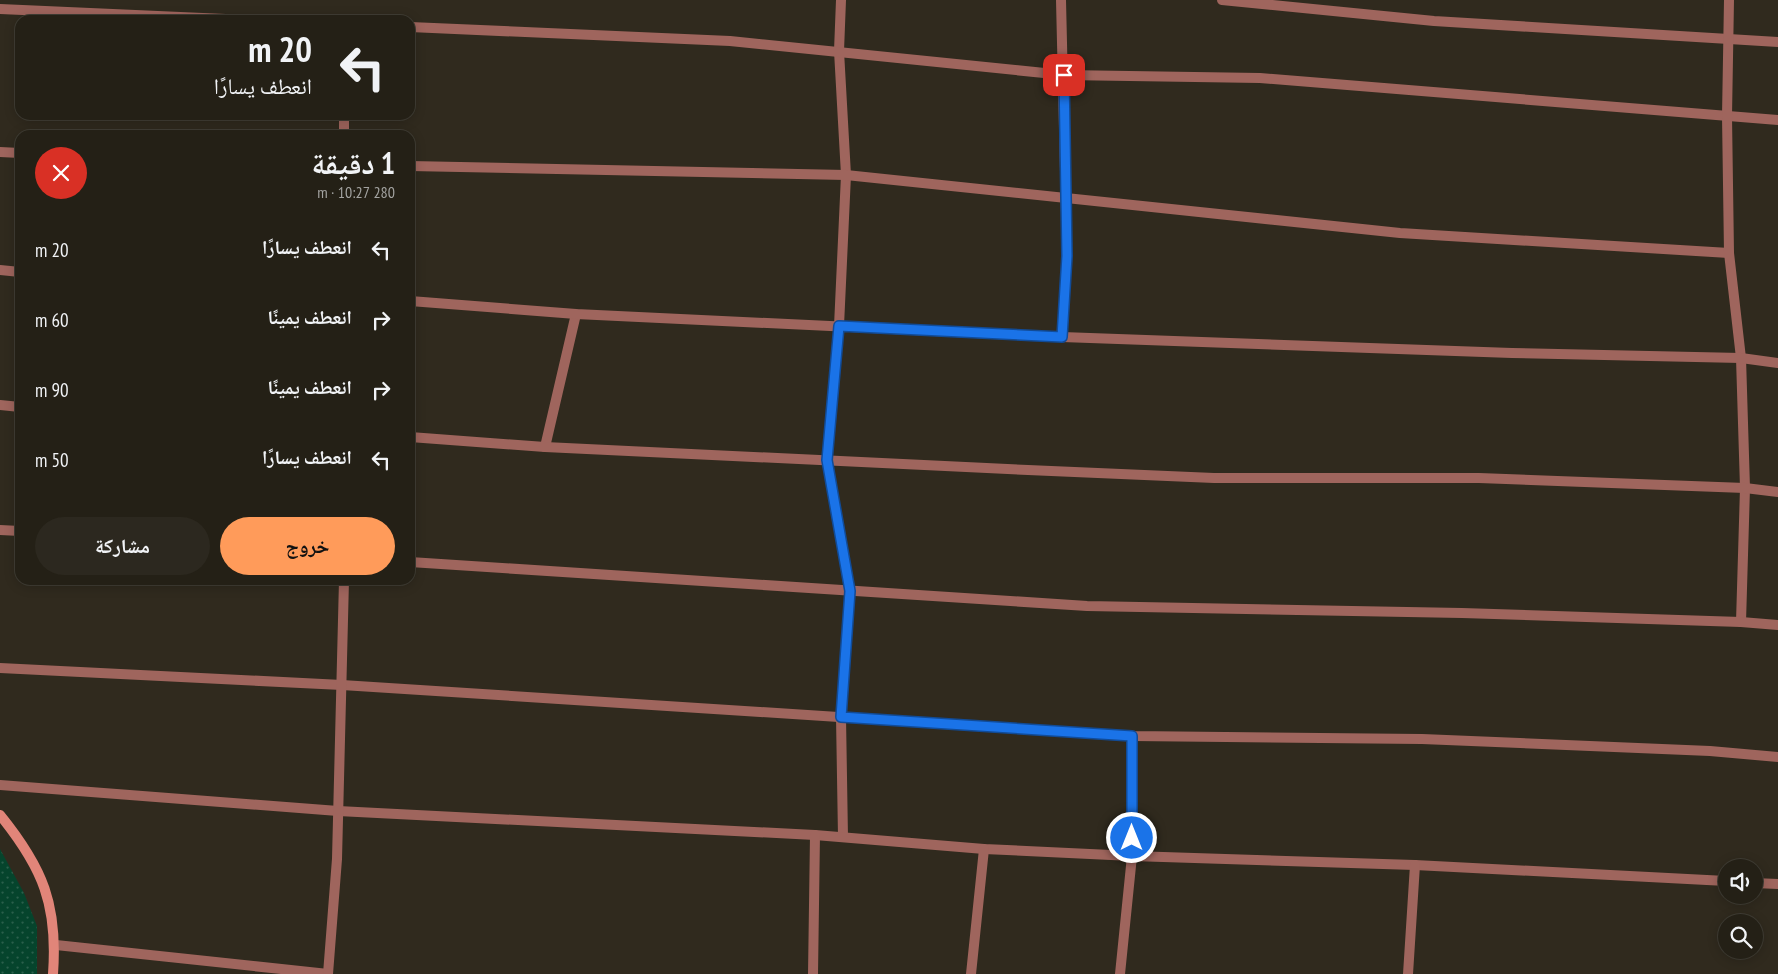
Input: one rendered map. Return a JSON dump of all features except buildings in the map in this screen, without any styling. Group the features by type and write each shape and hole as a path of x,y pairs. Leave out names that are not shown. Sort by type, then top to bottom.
{"main road":[{"path":"0,815 15,833 42,876 53,914 56,945 54,974"}],"street":[{"path":"841,0 839,51 846,175 839,326 827,460 850,591 841,717 843,838"},
{"path":"1061,0 1067,256 1062,337"},
{"path":"1222,0 1434,21 1778,42"},
{"path":"1729,0 1727,116 1729,253 1740,358 1745,488 1741,622"},
{"path":"0,10 124,15"},
{"path":"415,27 730,41 1064,75 1260,78 1778,120"},
{"path":"0,152 15,153"},
{"path":"415,166 846,175 1400,233 1729,253"},
{"path":"0,270 15,272"},
{"path":"415,301 576,314 1062,337 1502,353 1740,358 1778,363"},
{"path":"545,448 576,314"},
{"path":"0,406 15,407"},
{"path":"415,437 545,448 1214,478 1479,478 1745,488 1778,492"},
{"path":"0,530 15,531"},
{"path":"415,562 1087,606 1462,614 1741,622 1778,625"},
{"path":"56,945 328,974 337,859 344,585"},
{"path":"0,668 342,684 1132,736 1422,739 1710,751 1778,757"},
{"path":"1120,974 1132,856 1132,736"},
{"path":"0,784 338,810 815,835 984,849 1132,856 1415,865 1718,881"},
{"path":"813,974 815,835"},
{"path":"971,974 984,849"},
{"path":"1408,974 1415,865"},
{"path":"1763,883 1778,884"}],"green space":[{"path":"0,849 24,893 37,926 37,974 0,974"}],"route":[{"path":"1064,75 1067,256 1062,337 839,326 827,460 850,591 841,717 1132,736 1132,838"}]}
